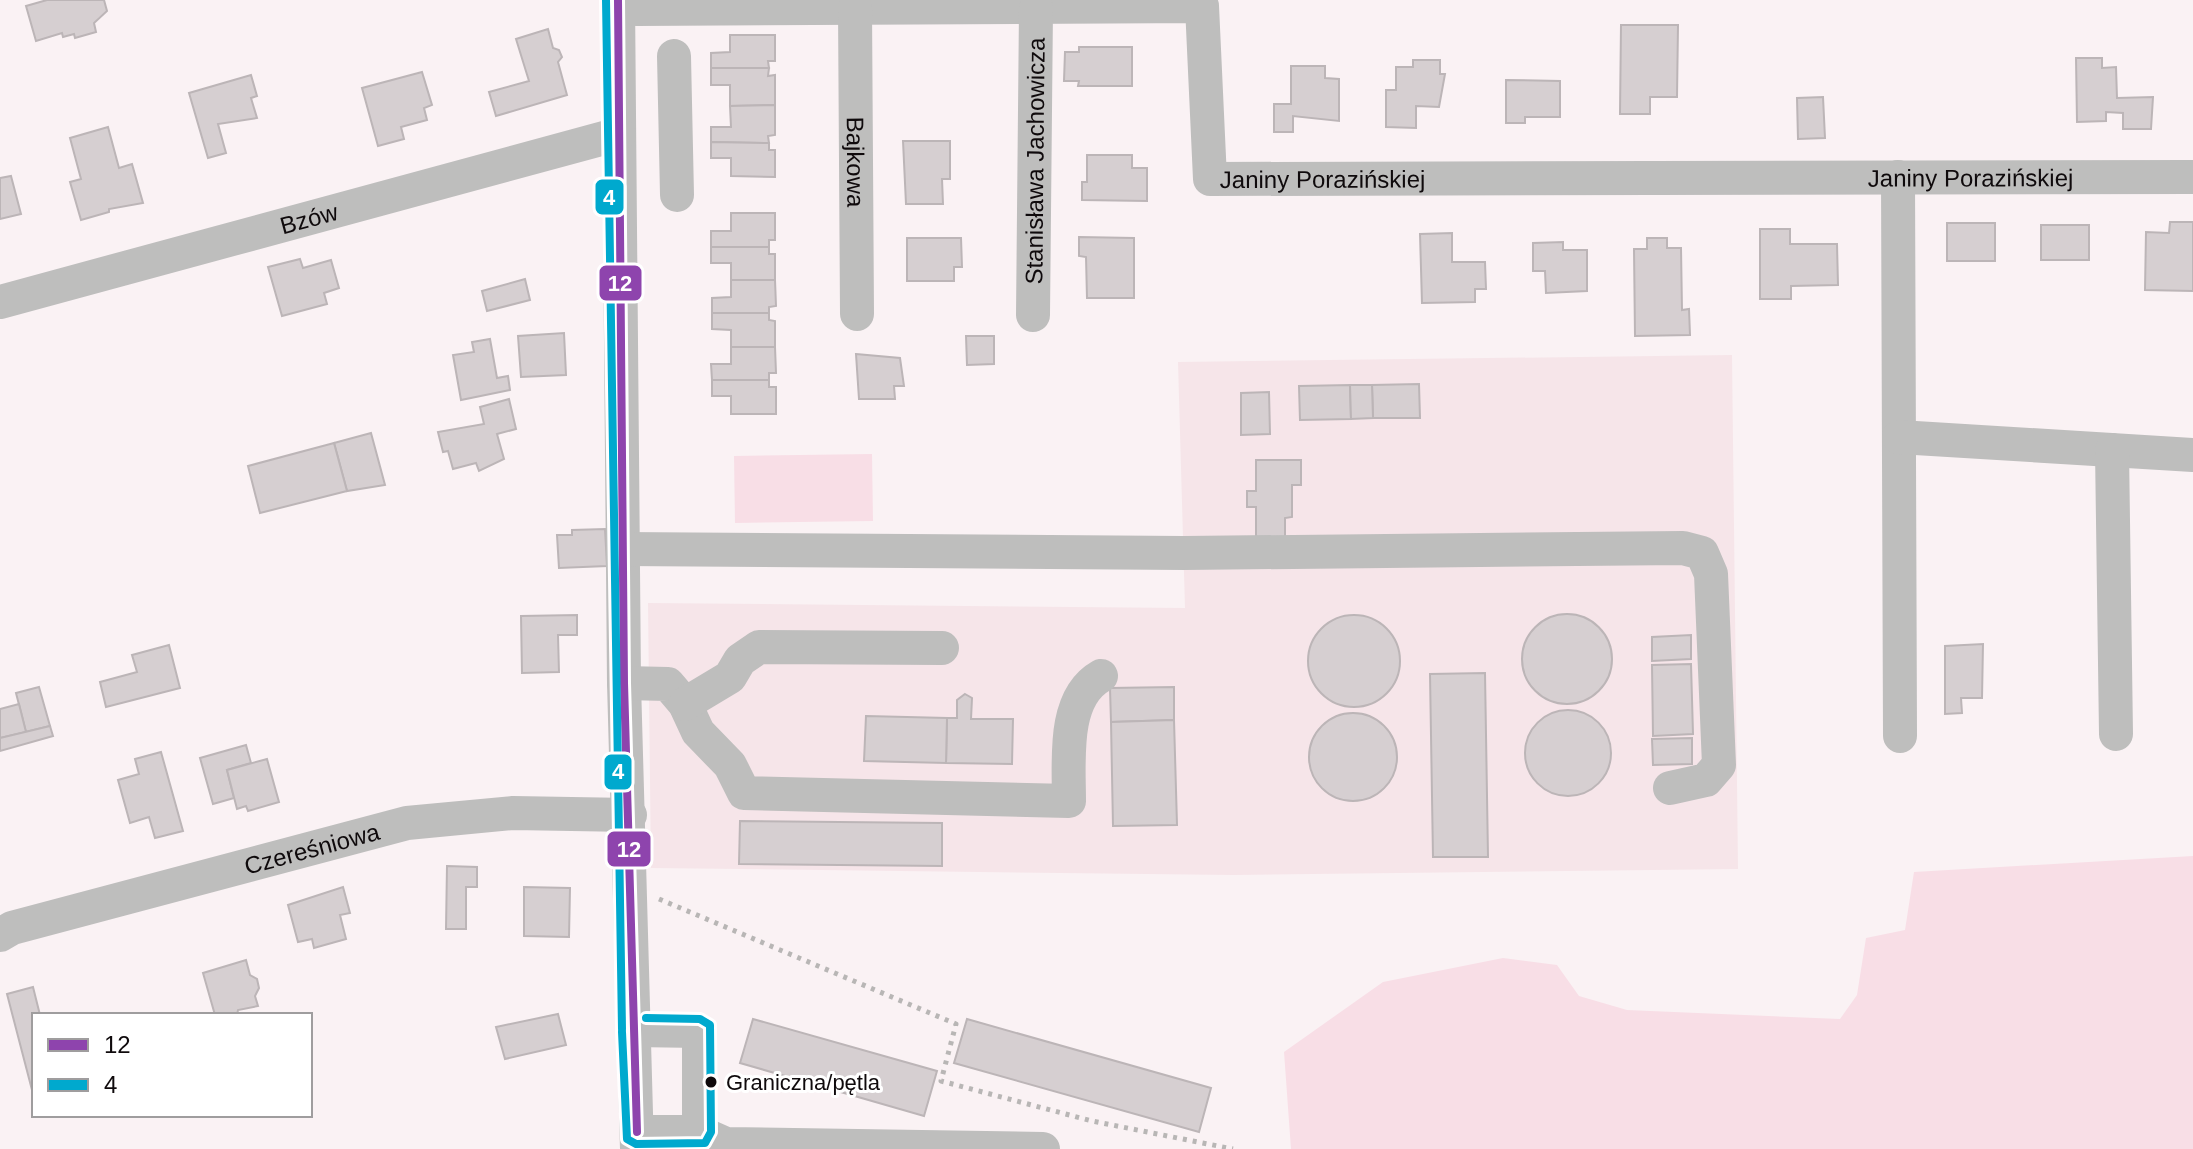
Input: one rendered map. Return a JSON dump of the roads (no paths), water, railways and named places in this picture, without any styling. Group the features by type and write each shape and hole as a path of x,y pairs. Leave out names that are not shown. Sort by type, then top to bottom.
{"street":[{"name":"Janiny Porazińskiej","path":"618,3 855,8 1202,6 1210,179 2193,177"},
{"path":"618,3 624,683 637,1140 1043,1149"},
{"name":"Bajkowa","path":"855,8 857,314"},
{"name":"Stanisława Jachowicza","path":"1033,315 1036,8"},
{"path":"674,56 677,195"},
{"name":"Bzów","path":"0,302 619,134"},
{"path":"1898,177 1900,736"},
{"path":"1899,437 2193,455"},
{"path":"2112,450 2116,734"},
{"path":"623,549 1184,553 1683,548 1702,553 1711,574 1719,765 1706,780 1670,788"},
{"path":"685,704 730,677 740,660 759,647 942,648"},
{"path":"624,683 668,684 685,704 698,732 730,765 744,793 1069,801 1075,707 1086,685 1101,676"},
{"name":"Czereśniowa","path":"0,935 27,924 407,823 513,813 630,815"},
{"path":"634,1030 699,1031 717,1142"}],"place":[{"name":"Graniczna/pętla","path":"711,1082"}]}
